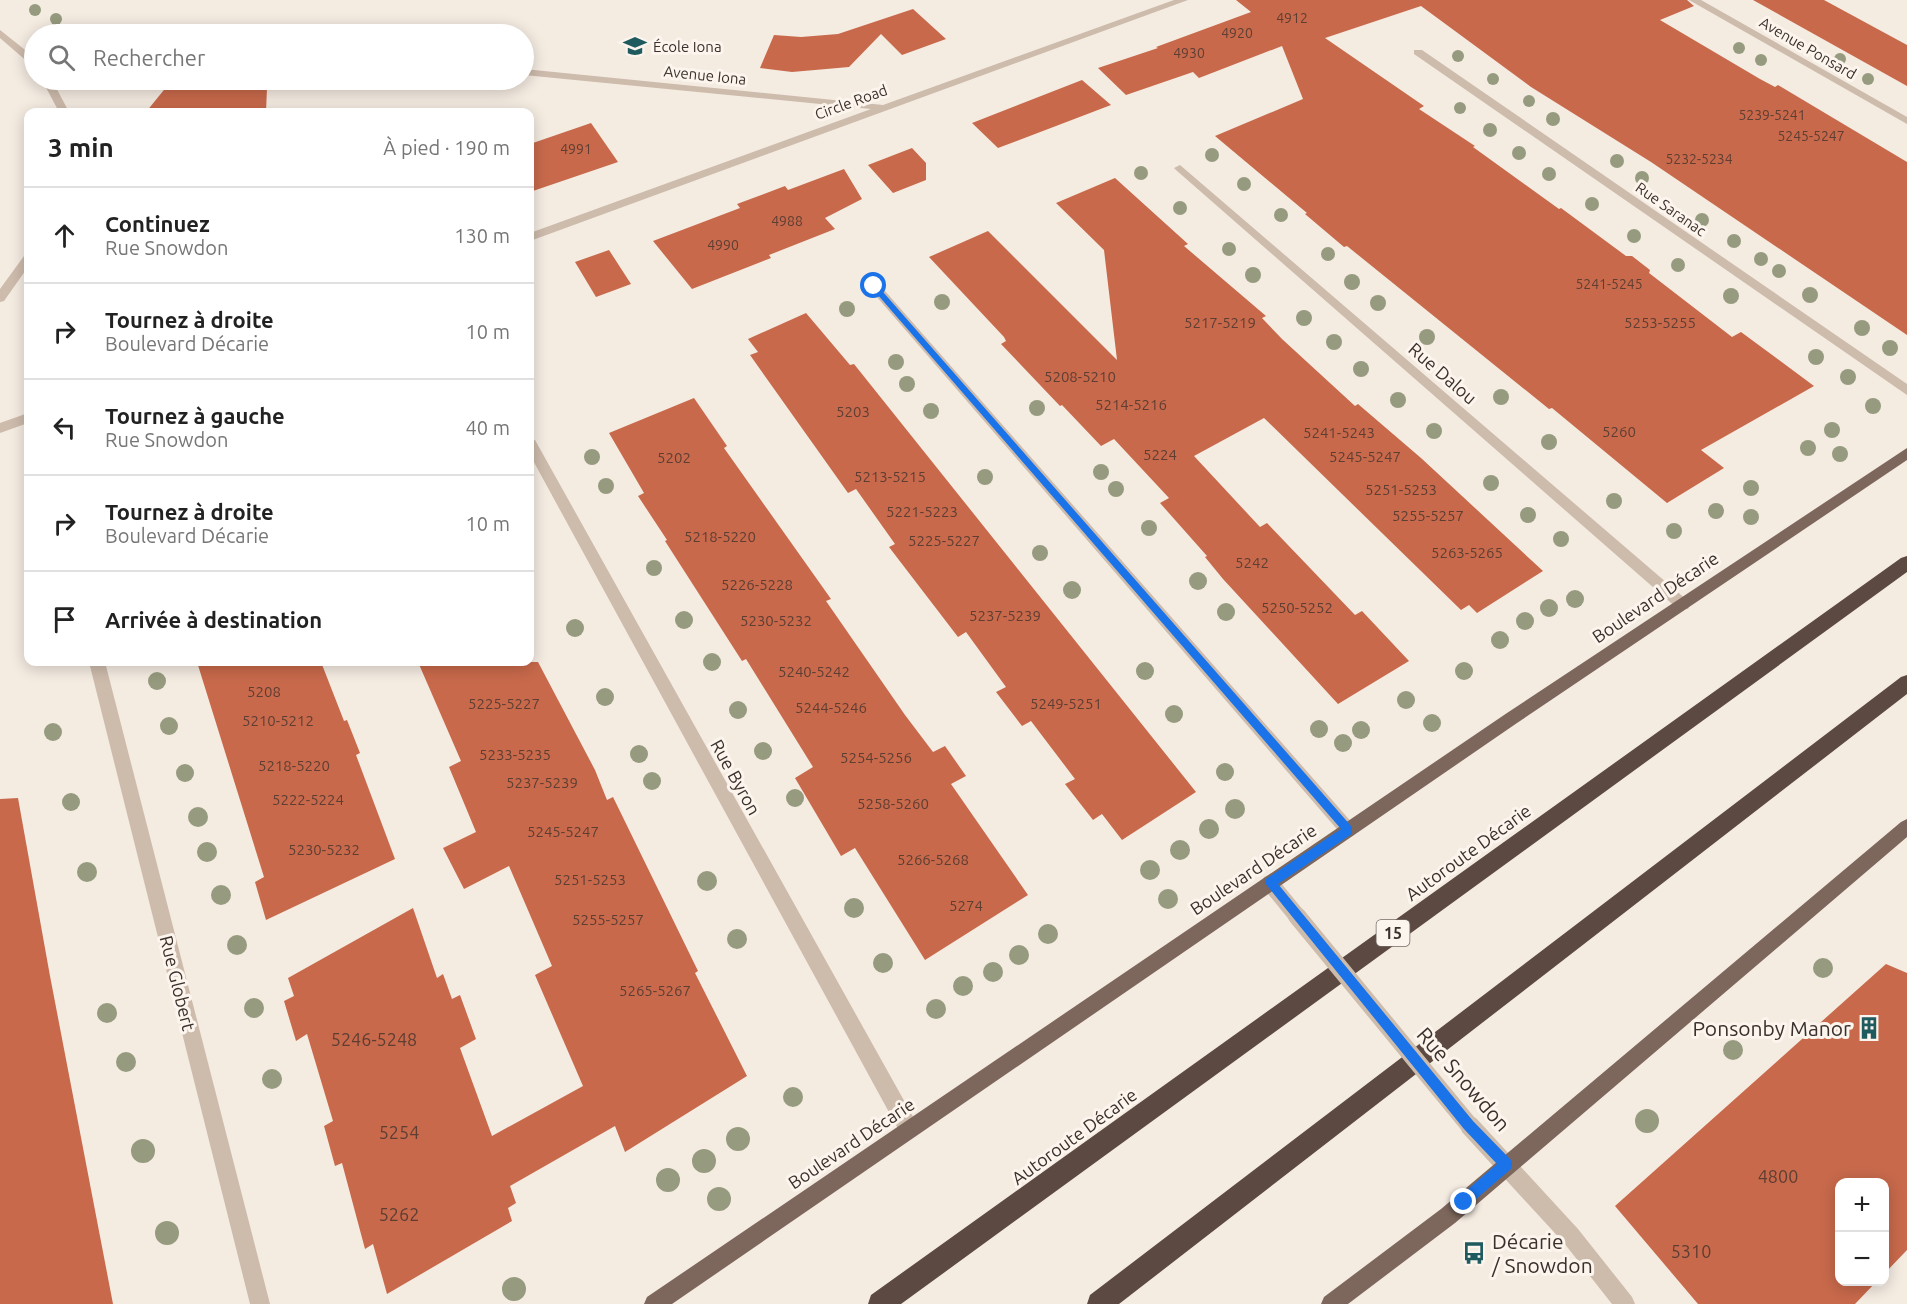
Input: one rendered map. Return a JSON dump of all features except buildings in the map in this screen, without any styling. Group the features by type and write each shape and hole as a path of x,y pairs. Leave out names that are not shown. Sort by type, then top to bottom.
{"highway":[{"name":"Autoroute Décarie","path":"880,1304 1907,563"},
{"path":"1099,1304 1907,683"}],"main road":[{"name":"Boulevard Décarie","path":"654,1304 1512,718 1907,453"},
{"path":"1331,1304 1448,1216 1506,1164 1907,827"}],"street":[{"name":"Circle Road","path":"534,236 1184,0"},
{"name":"Avenue Ponsard","path":"1694,0 1907,121"},
{"path":"0,33 24,52"},
{"name":"Rue Saranac","path":"1418,52 1907,390"},
{"name":"Avenue Iona","path":"534,73 883,108"},
{"path":"52,90 62,108"},
{"name":"Rue Dalou","path":"1180,168 1683,605"},
{"path":"0,298 24,265"},
{"path":"874,286 1348,830"},
{"path":"0,428 24,419"},
{"name":"Rue Byron","path":"534,451 909,1129"},
{"name":"Rue Globert","path":"98,666 260,1304"},
{"name":"Rue Snowdon","path":"1270,883 1468,1125 1571,1236 1625,1304"}],"place":[{"name":"École Iona","path":"635,46"},
{"name":"Ponsonby Manor","path":"1869,1028"},
{"name":"Décarie / Snowdon","path":"1474,1253"}],"route":[{"path":"874,286 1348,830 1270,883 1468,1125 1506,1164 1464,1202"}]}
